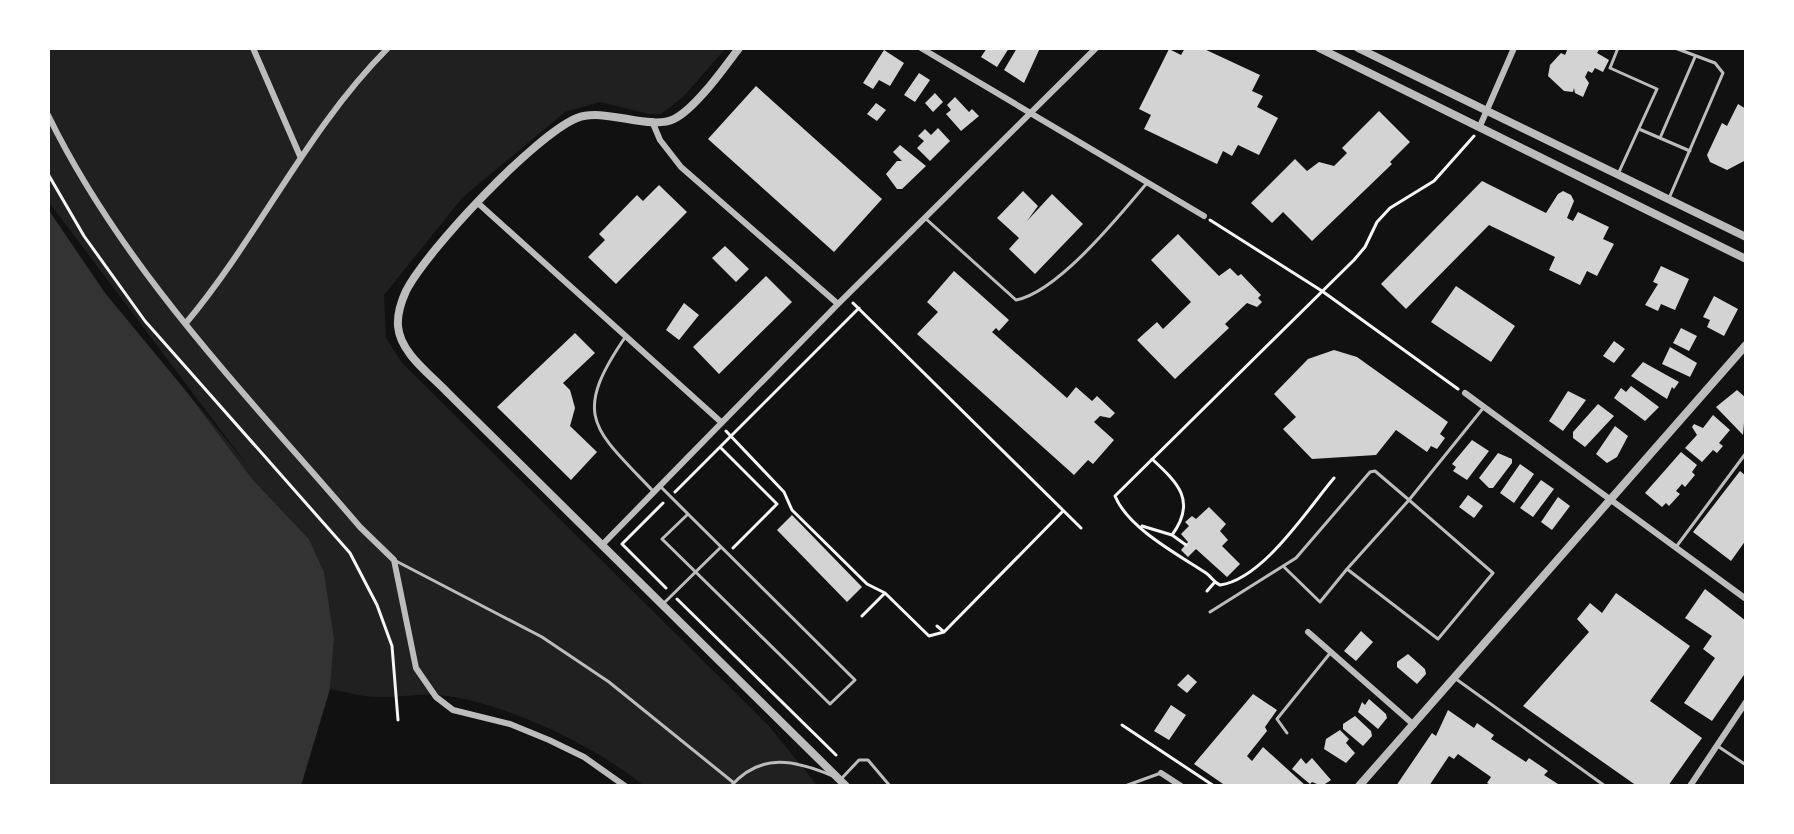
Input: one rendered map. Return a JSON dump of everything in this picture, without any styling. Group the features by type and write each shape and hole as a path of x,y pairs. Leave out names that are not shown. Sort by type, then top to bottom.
{"street":[{"path":"253,48 300,156"},
{"path":"186,323 216,287 300,156 369,67 388,48"},
{"path":"739,48 686,111 671,121 578,117 548,138 479,204 407,290 398,312 403,345 841,782 829,786"},
{"path":"921,48 1204,216"},
{"path":"602,545 838,304 1096,48"},
{"path":"1319,48 1746,259"},
{"path":"1358,48 1746,237"},
{"path":"1480,126 1514,48"},
{"path":"48,115 108,223 140,268 360,527 394,560 416,668 436,697 453,710 510,724 549,740 584,757 625,786"},
{"path":"652,121 660,140 681,167 838,304"},
{"path":"479,204 719,424"},
{"path":"1359,786 1746,345"},
{"path":"1465,393 1746,599"},
{"path":"1308,632 1414,725"},
{"path":"1690,786 1746,702"},
{"path":"1161,773 1181,786"}],"lane":[{"path":"1618,48 1610,68 1657,89 1618,175"},
{"path":"1668,200 1723,73 1715,63 1675,48"},
{"path":"1660,138 1695,56"},
{"path":"1639,129 1690,151"},
{"path":"925,218 1016,300 1045,286 1091,246 1147,183"},
{"path":"626,336 597,384 595,420 609,444 657,489 670,496 855,680 830,704 662,539 688,514"},
{"path":"1283,566 1320,602 1409,500 1484,407"},
{"path":"1676,547 1746,453"},
{"path":"1210,612 1296,558 1370,472 1375,471 1493,573 1438,639 1347,569"},
{"path":"662,605 721,547"},
{"path":"394,560 542,637 609,682 732,784 752,768 780,761 794,761 841,782 859,760 868,760 890,786"},
{"path":"1287,733 1277,719 1331,652"},
{"path":"1455,678 1605,786"},
{"path":"1717,745 1746,765"},
{"path":"1125,786 1161,773"}],"path":[{"path":"1186,545 1172,535 1142,526 1126,517 1115,496 1365,247 1377,222 1390,208 1434,181 1472,140 1480,126"},
{"path":"48,174 84,236 145,321 350,553 371,591 392,646 398,720"},
{"path":"1204,216 1322,291 1465,393"},
{"path":"836,755 622,544 859,308 1081,528"},
{"path":"719,424 784,492 792,510 867,584 885,593 929,636 944,632 1063,511"},
{"path":"720,447 777,504 728,554"},
{"path":"1152,459 1172,478 1184,499 1182,521 1172,535"},
{"path":"1214,583 1228,584 1258,566 1334,478"},
{"path":"1142,526 1175,556 1209,574 1214,583"},
{"path":"1207,591 1214,583"},
{"path":"862,616 885,593"},
{"path":"937,626 944,632"},
{"path":"1122,725 1214,786"}],"shaded area":[{"path":"48,48 726,48 683,97 661,114 600,102 565,112 463,197 384,295 386,338 402,363 768,725 816,784 644,786 575,741 491,706 439,695 372,697 330,689 334,638 324,572 309,539 253,480 48,207"},
{"path":"48,207 253,480 309,539 324,572 334,638 330,689 301,786 48,786"}],"pier":[{"path":"48,203 248,466 105,293 48,209"}],"building":[{"path":"987,48 1009,48 997,67 981,57"},
{"path":"1017,48 1040,48 1024,83 1004,70"},
{"path":"1185,48 1202,48 1260,75 1252,91 1263,96 1257,107 1278,118 1259,155 1238,145 1232,156 1223,151 1217,164 1144,129 1151,115 1139,109 1169,49 1181,55"},
{"path":"1568,48 1600,48 1597,53 1609,60 1603,72 1595,68 1592,73 1588,71 1585,77 1589,83 1583,97 1575,93 1574,88 1573,92 1564,91 1548,76 1550,65 1561,53 1565,55"},
{"path":"884,50 904,63 890,86 879,80 873,89 863,83"},
{"path":"919,73 930,80 915,102 904,95"},
{"path":"756,86 882,199 834,252 708,139"},
{"path":"935,93 943,102 933,112 925,103"},
{"path":"955,97 969,112 972,109 979,116 961,131 946,114 951,110 947,105"},
{"path":"876,103 886,110 877,121 867,114"},
{"path":"1738,104 1746,109 1746,160 1727,170 1710,162 1707,155 1722,123 1727,126"},
{"path":"1379,111 1410,142 1390,162 1392,164 1312,241 1283,212 1272,223 1251,203 1295,159 1307,171 1319,162 1334,166 1347,153 1342,148"},
{"path":"938,128 950,141 930,161 917,148 924,141 918,136 925,129 931,135"},
{"path":"900,145 926,166 902,189 897,189 886,174 897,161 902,161 893,152"},
{"path":"1482,181 1546,213 1558,194 1563,191 1571,195 1574,201 1567,218 1573,221 1578,212 1609,227 1603,239 1614,244 1597,276 1587,271 1580,285 1549,270 1555,257 1489,225 1406,309 1381,284"},
{"path":"659,185 687,212 616,284 588,257 605,240 599,234 637,195 643,201"},
{"path":"1023,191 1038,206 1027,221 1052,194 1083,224 1035,274 1009,249 1019,238 997,218"},
{"path":"1178,234 1219,276 1230,268 1238,276 1241,274 1261,295 1258,298 1262,302 1257,307 1247,303 1225,324 1229,328 1175,379 1137,340 1157,322 1163,329 1191,302 1151,260"},
{"path":"725,246 749,269 736,282 712,258"},
{"path":"1661,266 1689,279 1675,310 1661,304 1658,311 1645,305 1658,284 1653,282"},
{"path":"954,271 1009,320 999,331 996,328 992,332 1067,398 1076,387 1092,401 1097,396 1115,413 1110,418 1100,416 1094,422 1114,440 1093,464 1088,460 1074,475 917,334 938,312 927,302"},
{"path":"766,276 792,302 719,374 693,347"},
{"path":"1456,286 1515,326 1491,362 1431,322"},
{"path":"1714,296 1738,309 1724,336 1707,327 1710,320 1703,317"},
{"path":"684,303 699,315 679,340 666,330"},
{"path":"1681,328 1697,336 1689,351 1673,343"},
{"path":"575,333 595,353 563,383 570,390 575,408 570,426 597,452 571,480 497,407"},
{"path":"1614,341 1625,349 1614,363 1603,356"},
{"path":"1670,347 1697,363 1690,377 1662,364"},
{"path":"1334,350 1357,357 1448,422 1440,434 1445,438 1437,449 1431,446 1427,452 1396,430 1376,455 1312,459 1283,429 1296,417 1274,394 1308,359"},
{"path":"1643,362 1679,382 1674,389 1672,387 1667,399 1631,376"},
{"path":"1631,386 1659,407 1645,421 1614,398 1621,388 1626,392"},
{"path":"1737,390 1746,398 1743,435 1716,407"},
{"path":"1568,391 1586,400 1563,431 1549,421"},
{"path":"1598,404 1614,416 1585,447 1573,438 1573,432"},
{"path":"1713,415 1730,430 1719,443 1723,446 1717,453 1713,450 1702,462 1685,448 1697,435 1692,427 1694,424 1703,428"},
{"path":"1615,426 1628,436 1617,457 1607,463 1596,454"},
{"path":"1472,440 1489,451 1467,480 1453,471 1456,467 1452,464"},
{"path":"1681,452 1697,465 1692,472 1695,475 1685,487 1682,484 1676,491 1680,494 1669,506 1666,503 1662,507 1645,493"},
{"path":"1498,453 1512,459 1512,463 1493,488 1489,488 1479,478"},
{"path":"1520,464 1534,474 1514,503 1500,493"},
{"path":"1740,471 1746,476 1746,540 1731,561 1693,532"},
{"path":"1541,480 1554,489 1533,517 1520,508"},
{"path":"1468,495 1483,506 1474,518 1459,507"},
{"path":"1558,497 1570,506 1552,530 1541,522"},
{"path":"1209,507 1226,524 1220,531 1228,540 1222,546 1240,564 1227,577 1196,549 1188,557 1181,550 1188,542 1181,534 1189,526 1185,522 1192,516 1196,519"},
{"path":"792,515 862,587 847,602 777,530"},
{"path":"1705,589 1746,621 1746,672 1712,721 1684,703 1715,658 1703,649 1712,636 1685,618"},
{"path":"1616,593 1690,646 1650,701 1702,738 1668,786 1637,786 1523,706 1589,632 1577,619 1590,603 1602,613"},
{"path":"1361,631 1373,642 1356,661 1344,651"},
{"path":"1408,654 1425,669 1426,674 1417,684 1397,667 1397,662"},
{"path":"1188,674 1197,682 1187,693 1177,685"},
{"path":"1253,694 1277,710 1265,727 1267,731 1247,756 1252,761 1263,747 1306,786 1226,786 1194,764"},
{"path":"1369,699 1386,714 1387,718 1378,729 1358,712 1362,702 1365,705"},
{"path":"1171,705 1186,715 1169,740 1154,731"},
{"path":"1448,710 1474,728 1477,723 1494,735 1491,739 1526,762 1529,758 1548,771 1544,775 1561,786 1492,786 1487,783 1491,777 1458,754 1454,759 1449,756 1429,786 1396,786 1432,733 1436,736"},
{"path":"1355,716 1371,731 1372,736 1363,746 1343,729 1343,724"},
{"path":"1340,730 1349,739 1346,743 1355,753 1346,763 1324,749 1326,739"},
{"path":"1301,758 1306,764 1312,758 1331,780 1322,786 1310,784 1292,769"}]}
